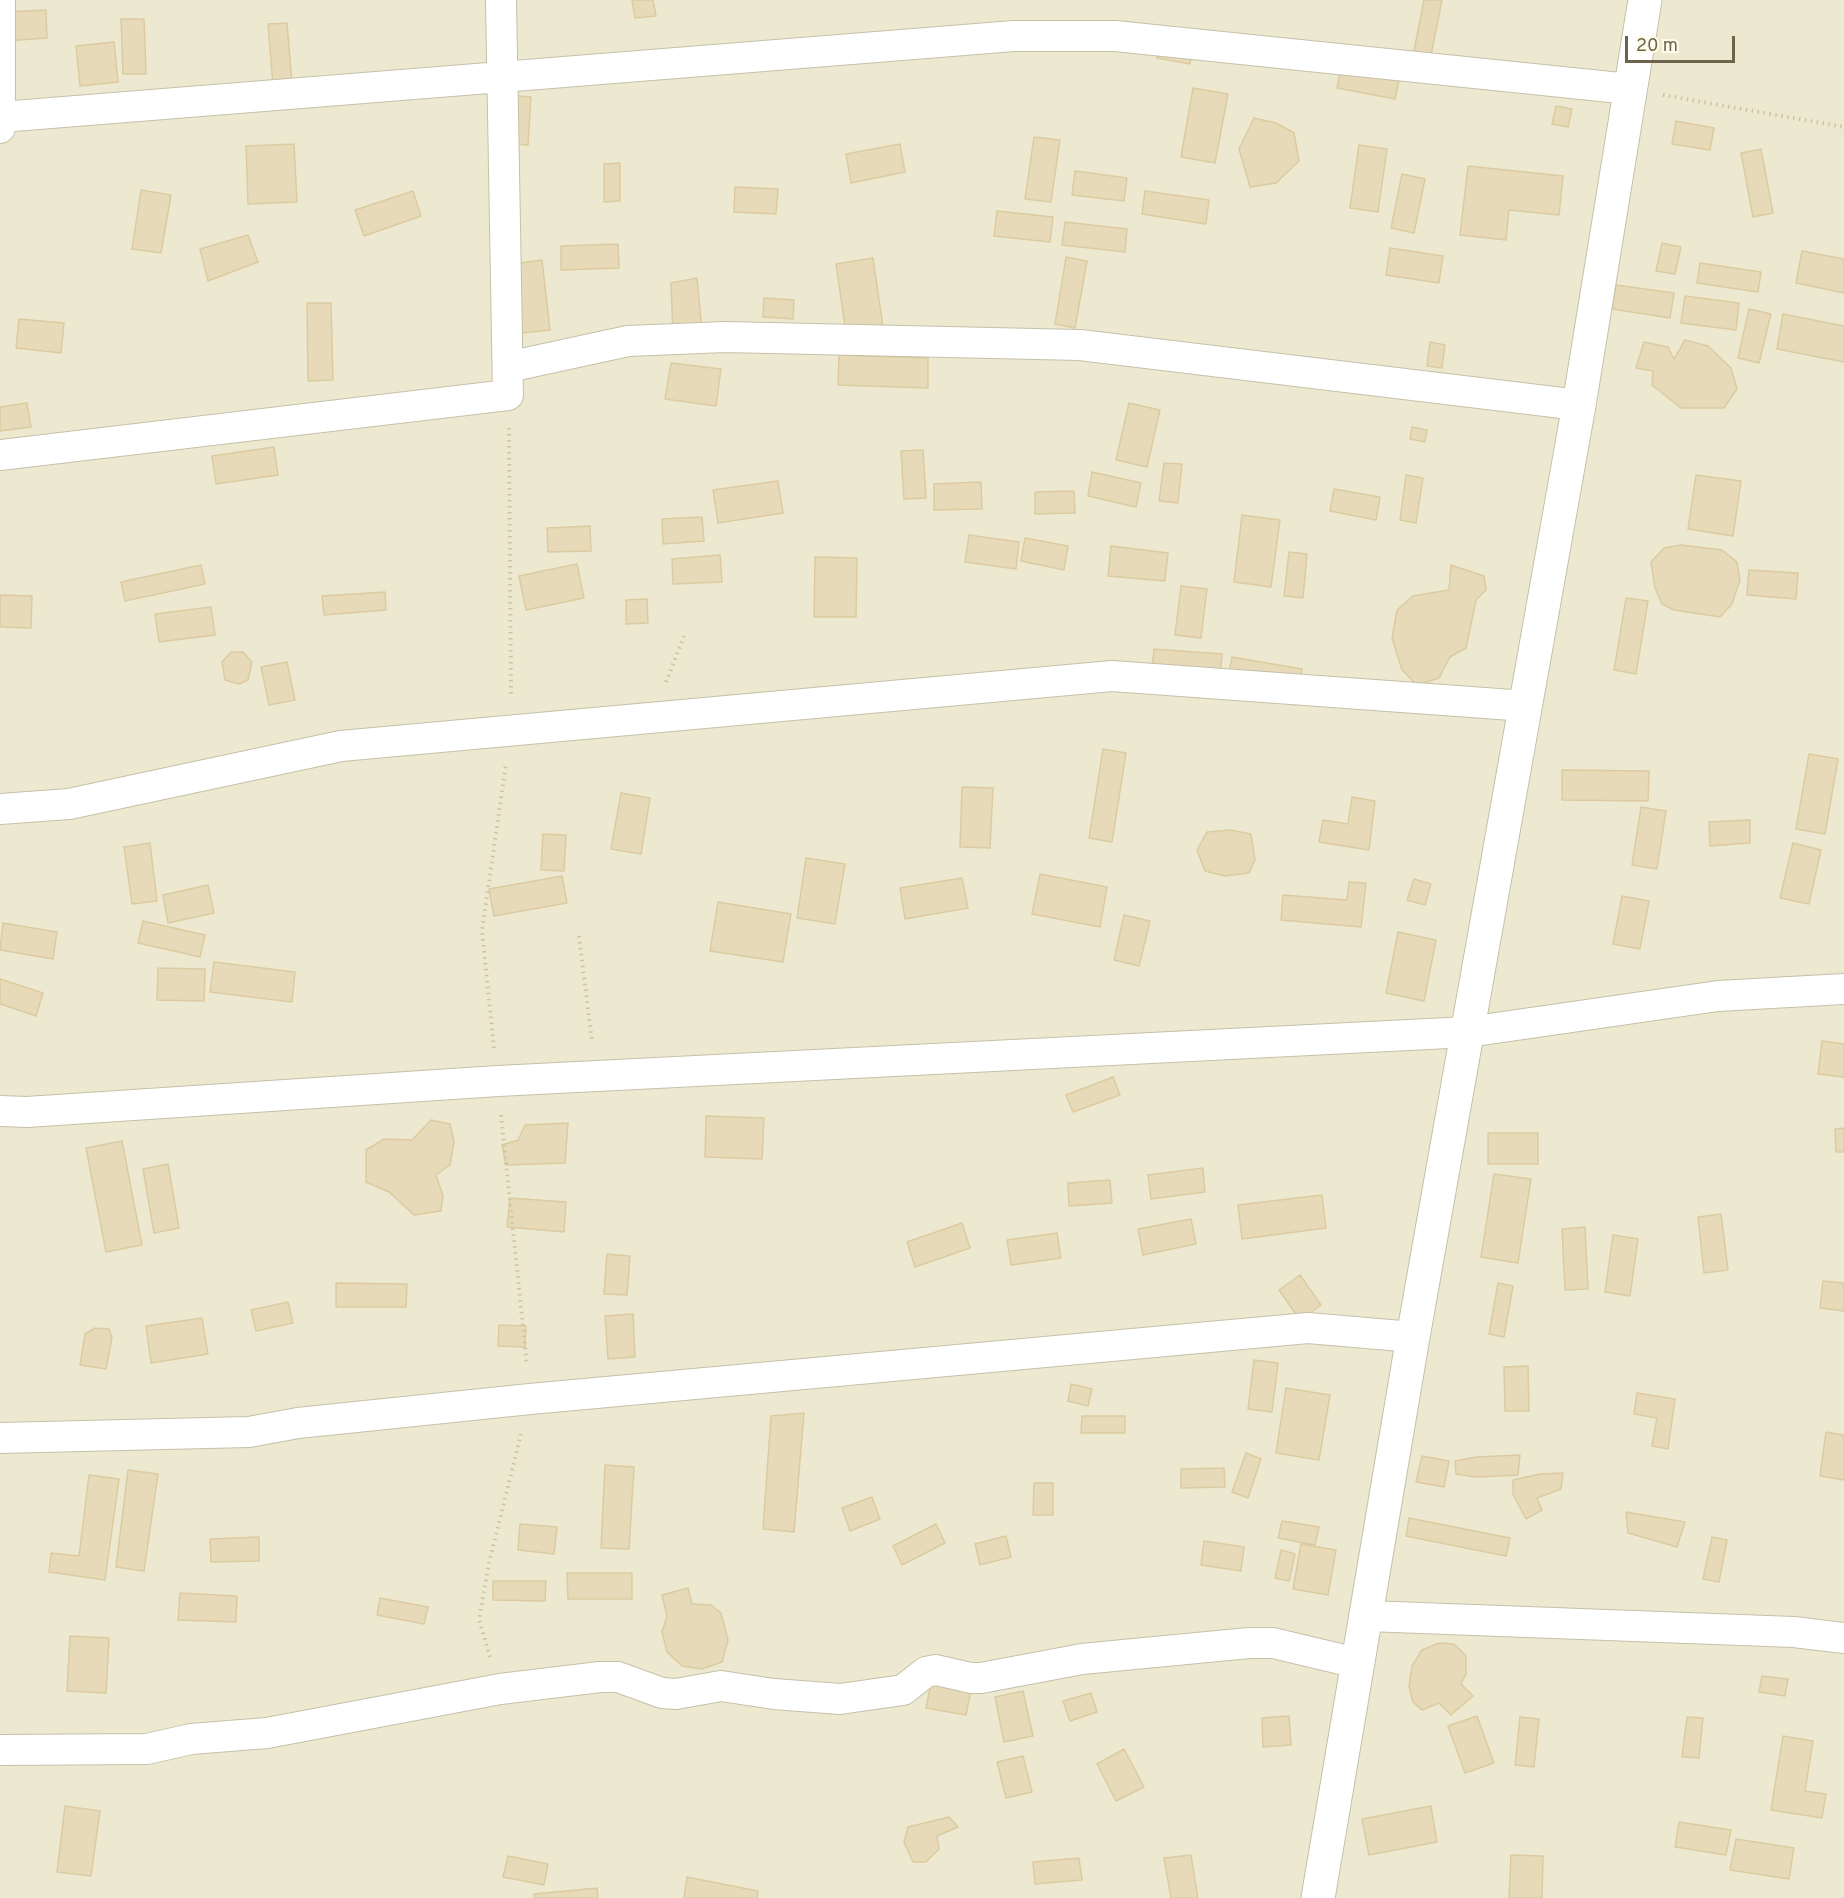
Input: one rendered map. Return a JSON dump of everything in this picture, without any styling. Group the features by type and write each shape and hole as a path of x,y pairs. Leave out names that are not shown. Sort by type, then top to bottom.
{"street":[{"path":"0,0 0,122 502,76 1014,36 1115,36 1630,89"},
{"path":"501,0 508,381"},
{"path":"1318,1898 1413,1337 1579,405 1645,0"},
{"path":"0,455 508,381 628,341 693,338 1080,345 1579,405"},
{"path":"0,809 69,804 341,746 511,728 1112,676 1526,706"},
{"path":"0,1111 27,1112 595,1076 1468,1032 1718,996 1844,989"},
{"path":"0,1438 249,1432 298,1423 530,1399 1308,1328 1413,1337"},
{"path":"1367,1616 1794,1632 1844,1638"},
{"path":"0,1750 147,1749 191,1739 267,1733 500,1689 618,1677 662,1693 676,1694 722,1686 774,1694 840,1699 903,1690 926,1672 936,1670 981,1678 1082,1659 1249,1643 1273,1643 1357,1663"}],"path":[{"path":"1630,89 1844,127"},
{"path":"508,381 511,728"},
{"path":"648,716 657,706 684,636"},
{"path":"579,936 595,1076"},
{"path":"500,1689 478,1619 489,1563 530,1399"}],"shaded area":[{"path":"0,0 1844,0 1844,1898 0,1898"}],"building":[{"path":"632,0 653,0 656,16 635,18"},
{"path":"1424,0 1442,0 1430,60 1413,56"},
{"path":"46,10 47,38 6,41 5,12"},
{"path":"121,19 144,19 146,74 123,74"},
{"path":"287,23 292,83 273,85 268,24"},
{"path":"1160,39 1194,44 1190,64 1157,58"},
{"path":"114,42 118,82 80,86 76,46"},
{"path":"1343,58 1401,70 1395,99 1337,88"},
{"path":"1193,88 1228,94 1215,163 1181,157"},
{"path":"506,95 531,97 528,145 502,143"},
{"path":"1556,106 1572,109 1568,127 1552,124"},
{"path":"1254,118 1276,123 1294,133 1299,161 1276,183 1250,187 1239,149"},
{"path":"1676,121 1714,128 1710,150 1672,144"},
{"path":"1034,137 1060,140 1051,202 1025,199"},
{"path":"294,144 297,202 248,204 246,146"},
{"path":"900,144 905,172 851,183 846,154"},
{"path":"1359,145 1387,149 1378,212 1350,208"},
{"path":"1761,149 1773,213 1753,217 1741,153"},
{"path":"620,163 620,201 604,202 604,164"},
{"path":"1468,166 1563,176 1559,215 1509,210 1506,240 1460,235"},
{"path":"1075,171 1127,178 1124,201 1072,195"},
{"path":"1402,174 1425,179 1414,233 1391,228"},
{"path":"735,187 778,189 776,214 734,212"},
{"path":"141,190 171,195 161,253 132,249"},
{"path":"413,191 421,216 364,236 355,210"},
{"path":"1145,191 1209,200 1206,224 1142,214"},
{"path":"997,211 1053,217 1050,242 994,236"},
{"path":"1065,222 1127,229 1125,252 1062,245"},
{"path":"248,235 258,262 208,281 200,249"},
{"path":"1662,243 1681,247 1675,274 1656,271"},
{"path":"618,244 619,268 561,270 561,246"},
{"path":"1390,248 1443,256 1439,283 1386,275"},
{"path":"1802,251 1844,259 1844,293 1796,283"},
{"path":"1066,257 1087,261 1075,328 1055,324"},
{"path":"873,258 883,327 846,333 836,264"},
{"path":"542,260 550,330 513,334 506,265"},
{"path":"1700,263 1761,272 1758,292 1697,283"},
{"path":"697,278 702,331 673,336 671,283"},
{"path":"1616,285 1674,293 1670,318 1612,309"},
{"path":"1685,296 1739,303 1736,330 1681,323"},
{"path":"764,298 794,300 793,319 763,317"},
{"path":"307,303 331,303 333,380 308,381"},
{"path":"1749,309 1771,314 1759,363 1738,358"},
{"path":"1783,314 1844,326 1844,362 1777,349"},
{"path":"19,319 64,323 61,353 16,348"},
{"path":"1685,340 1708,346 1731,368 1737,389 1724,408 1681,408 1652,385 1653,371 1636,368 1644,342 1668,347 1674,359"},
{"path":"1430,342 1445,345 1442,368 1427,366"},
{"path":"839,355 928,358 928,388 838,385"},
{"path":"671,363 721,369 716,406 665,399"},
{"path":"27,403 31,427 0,431 0,407"},
{"path":"1129,403 1160,410 1147,467 1116,460"},
{"path":"1412,427 1427,430 1425,442 1410,439"},
{"path":"274,447 278,475 216,484 212,456"},
{"path":"923,450 926,498 904,499 901,451"},
{"path":"1164,463 1182,464 1178,503 1159,501"},
{"path":"1092,472 1141,483 1136,507 1088,496"},
{"path":"1406,475 1423,478 1416,523 1400,520"},
{"path":"1696,475 1741,481 1733,536 1688,529"},
{"path":"778,481 783,513 718,523 713,490"},
{"path":"981,482 982,509 934,510 934,484"},
{"path":"1334,489 1380,497 1376,520 1330,511"},
{"path":"1074,491 1075,513 1035,514 1035,492"},
{"path":"1242,515 1280,520 1271,587 1234,582"},
{"path":"702,517 704,541 663,544 662,519"},
{"path":"590,526 591,551 548,552 547,528"},
{"path":"969,535 1019,542 1016,569 965,562"},
{"path":"1025,538 1068,546 1064,570 1021,561"},
{"path":"1681,545 1722,550 1737,562 1740,580 1732,604 1720,617 1674,610 1662,604 1655,588 1651,562 1664,548"},
{"path":"1111,546 1168,553 1165,581 1108,576"},
{"path":"1289,552 1307,554 1303,598 1284,596"},
{"path":"720,555 722,582 673,584 672,559"},
{"path":"815,557 857,558 856,617 814,617"},
{"path":"577,564 584,598 526,610 519,576"},
{"path":"201,565 205,584 125,601 121,582"},
{"path":"1451,565 1484,576 1486,590 1476,600 1466,648 1450,657 1439,678 1417,685 1402,670 1392,638 1397,610 1413,596 1449,590"},
{"path":"1749,570 1798,573 1796,599 1747,595"},
{"path":"1181,586 1207,589 1201,638 1175,635"},
{"path":"385,592 386,610 324,615 322,596"},
{"path":"0,595 32,596 31,628 0,627"},
{"path":"1626,598 1648,601 1636,674 1614,670"},
{"path":"647,599 648,623 626,624 626,600"},
{"path":"211,607 215,635 159,642 155,614"},
{"path":"1154,649 1222,654 1219,685 1151,679"},
{"path":"231,652 243,652 252,662 248,680 239,684 225,680 222,662"},
{"path":"1232,657 1302,669 1296,705 1225,692"},
{"path":"287,662 295,700 269,705 261,667"},
{"path":"1103,749 1126,753 1112,842 1089,838"},
{"path":"1809,754 1838,759 1825,834 1796,829"},
{"path":"1562,770 1649,771 1648,801 1562,800"},
{"path":"962,787 993,788 990,848 960,847"},
{"path":"621,793 650,798 641,854 611,849"},
{"path":"1352,797 1375,801 1369,850 1319,842 1323,820 1348,824"},
{"path":"1641,807 1666,811 1657,869 1632,865"},
{"path":"1750,820 1750,843 1710,846 1709,822"},
{"path":"1230,830 1251,834 1255,860 1249,873 1225,876 1205,871 1197,850 1207,832"},
{"path":"543,834 566,835 564,871 541,870"},
{"path":"150,843 157,901 132,904 124,847"},
{"path":"1793,843 1821,850 1809,904 1780,898"},
{"path":"806,858 845,864 835,924 797,918"},
{"path":"1040,874 1107,887 1100,927 1032,914"},
{"path":"562,876 567,903 494,916 489,889"},
{"path":"962,878 968,908 905,919 900,888"},
{"path":"1414,879 1431,884 1425,905 1407,900"},
{"path":"1349,882 1366,883 1361,927 1281,920 1283,895 1347,900"},
{"path":"208,885 214,913 168,923 163,895"},
{"path":"1622,896 1649,901 1640,949 1613,944"},
{"path":"718,902 791,914 783,962 710,951"},
{"path":"1124,915 1150,921 1139,966 1114,960"},
{"path":"143,921 205,935 200,957 138,943"},
{"path":"3,923 57,932 53,959 0,950"},
{"path":"1398,932 1436,940 1424,1001 1386,993"},
{"path":"214,962 295,972 292,1002 210,992"},
{"path":"158,968 205,969 204,1001 157,1000"},
{"path":"0,979 43,993 36,1016 0,1004"},
{"path":"1822,1041 1844,1044 1844,1077 1818,1074"},
{"path":"1113,1077 1120,1095 1073,1112 1066,1095"},
{"path":"706,1116 764,1118 762,1159 705,1157"},
{"path":"431,1120 450,1124 454,1142 450,1165 436,1175 443,1196 441,1211 414,1215 389,1192 366,1182 366,1150 384,1139 412,1140"},
{"path":"568,1123 565,1163 506,1165 502,1145 518,1140 525,1125"},
{"path":"1844,1128 1844,1152 1836,1152 1835,1129"},
{"path":"1488,1133 1538,1133 1538,1164 1488,1164"},
{"path":"122,1141 142,1245 106,1252 86,1148"},
{"path":"168,1164 179,1228 154,1233 143,1169"},
{"path":"1203,1168 1205,1192 1151,1199 1148,1175"},
{"path":"1494,1174 1531,1179 1518,1263 1481,1257"},
{"path":"1110,1180 1112,1203 1069,1206 1068,1183"},
{"path":"1322,1195 1326,1228 1242,1239 1238,1205"},
{"path":"510,1198 566,1202 564,1232 507,1227"},
{"path":"1721,1214 1728,1270 1704,1273 1698,1217"},
{"path":"1191,1219 1196,1244 1143,1255 1138,1229"},
{"path":"962,1223 970,1248 915,1267 907,1242"},
{"path":"1585,1227 1588,1289 1565,1290 1562,1229"},
{"path":"1057,1233 1061,1258 1011,1265 1007,1240"},
{"path":"1613,1235 1638,1239 1630,1296 1605,1292"},
{"path":"607,1254 630,1256 627,1295 604,1294"},
{"path":"1300,1275 1321,1305 1300,1320 1279,1290"},
{"path":"1823,1281 1844,1283 1844,1311 1820,1308"},
{"path":"336,1283 407,1284 406,1307 336,1307"},
{"path":"1498,1283 1513,1286 1504,1337 1489,1334"},
{"path":"288,1302 293,1323 256,1331 251,1310"},
{"path":"633,1314 635,1357 608,1359 605,1316"},
{"path":"202,1318 208,1354 151,1363 146,1326"},
{"path":"499,1325 526,1326 525,1347 498,1346"},
{"path":"95,1328 109,1329 112,1338 106,1369 80,1365 85,1334"},
{"path":"1254,1360 1278,1363 1272,1412 1248,1409"},
{"path":"1528,1366 1529,1411 1505,1411 1504,1367"},
{"path":"1071,1384 1092,1389 1088,1406 1068,1401"},
{"path":"1286,1388 1330,1395 1319,1460 1276,1453"},
{"path":"1637,1393 1675,1399 1668,1449 1652,1446 1657,1418 1634,1414"},
{"path":"804,1413 794,1532 763,1529 771,1416"},
{"path":"1082,1416 1125,1416 1125,1433 1081,1433"},
{"path":"1826,1432 1844,1435 1844,1480 1820,1476"},
{"path":"1246,1453 1261,1459 1248,1498 1232,1492"},
{"path":"1520,1455 1518,1475 1476,1477 1456,1474 1455,1461 1476,1457"},
{"path":"1422,1456 1449,1461 1444,1487 1416,1482"},
{"path":"605,1465 634,1467 629,1549 601,1548"},
{"path":"1224,1468 1225,1487 1181,1488 1181,1469"},
{"path":"128,1470 158,1474 144,1571 116,1567"},
{"path":"1563,1473 1561,1489 1537,1498 1542,1510 1526,1519 1513,1494 1513,1480 1540,1474"},
{"path":"89,1475 119,1479 105,1580 49,1572 51,1553 79,1556"},
{"path":"1034,1483 1053,1483 1053,1515 1033,1515"},
{"path":"872,1497 880,1519 850,1531 842,1508"},
{"path":"1626,1512 1685,1522 1677,1547 1628,1533"},
{"path":"1409,1518 1510,1538 1506,1556 1406,1536"},
{"path":"1282,1521 1319,1527 1315,1545 1278,1538"},
{"path":"520,1524 557,1527 554,1554 518,1550"},
{"path":"936,1524 945,1543 902,1565 893,1546"},
{"path":"1006,1536 1011,1557 980,1565 975,1544"},
{"path":"259,1537 259,1561 211,1562 210,1539"},
{"path":"1712,1537 1727,1540 1719,1582 1703,1579"},
{"path":"1204,1541 1244,1547 1241,1571 1201,1565"},
{"path":"1301,1544 1336,1550 1328,1595 1293,1589"},
{"path":"1281,1550 1295,1554 1289,1581 1275,1578"},
{"path":"567,1573 632,1573 632,1599 568,1599"},
{"path":"493,1581 546,1581 545,1601 493,1600"},
{"path":"688,1588 692,1604 711,1605 721,1613 728,1640 722,1662 702,1669 682,1666 667,1652 662,1632 667,1616 662,1595"},
{"path":"180,1593 237,1596 236,1622 178,1620"},
{"path":"380,1598 428,1607 424,1624 377,1615"},
{"path":"70,1636 109,1638 106,1693 67,1691"},
{"path":"1439,1643 1454,1644 1466,1656 1466,1674 1461,1684 1473,1696 1451,1715 1439,1703 1422,1710 1413,1702 1409,1686 1412,1666 1422,1650"},
{"path":"1762,1676 1788,1679 1785,1696 1759,1692"},
{"path":"931,1683 971,1690 966,1715 926,1708"},
{"path":"1023,1691 1033,1736 1004,1742 995,1697"},
{"path":"1091,1693 1097,1712 1070,1721 1063,1701"},
{"path":"1289,1716 1291,1745 1263,1747 1262,1718"},
{"path":"1477,1716 1494,1763 1465,1773 1448,1726"},
{"path":"1520,1717 1539,1719 1534,1767 1515,1765"},
{"path":"1687,1717 1703,1718 1699,1758 1682,1757"},
{"path":"1783,1736 1813,1741 1805,1791 1826,1794 1822,1818 1771,1810"},
{"path":"1124,1749 1144,1787 1116,1801 1097,1764"},
{"path":"1023,1756 1032,1792 1006,1798 997,1762"},
{"path":"65,1806 100,1811 91,1876 57,1872"},
{"path":"1431,1806 1437,1842 1369,1855 1362,1819"},
{"path":"949,1817 958,1827 937,1836 939,1849 926,1862 913,1862 904,1842 908,1827"},
{"path":"1679,1822 1731,1830 1726,1855 1675,1847"},
{"path":"1736,1839 1794,1848 1789,1879 1730,1870"},
{"path":"1191,1855 1198,1898 1171,1898 1164,1858"},
{"path":"1511,1855 1543,1856 1542,1898 1509,1898"},
{"path":"508,1856 548,1864 544,1885 503,1877"},
{"path":"1079,1858 1082,1880 1035,1884 1033,1862"},
{"path":"687,1877 758,1891 757,1898 684,1898"},
{"path":"597,1888 598,1898 534,1898 534,1894"}]}
